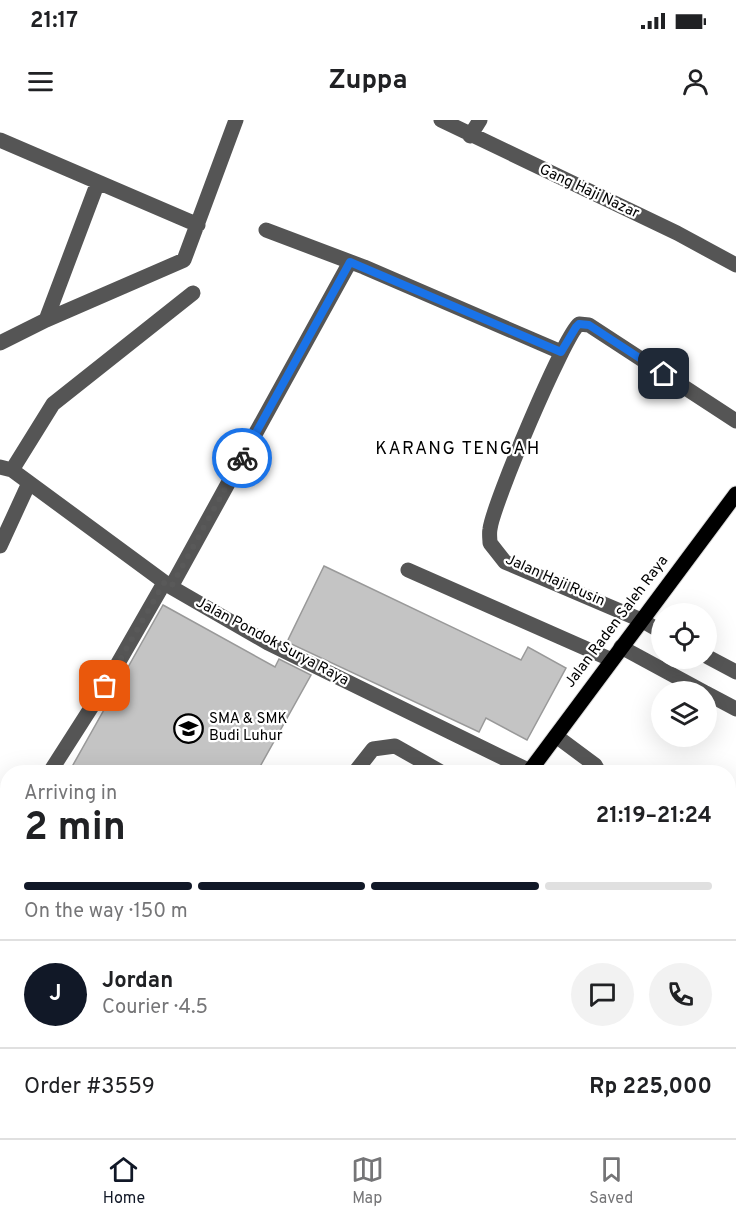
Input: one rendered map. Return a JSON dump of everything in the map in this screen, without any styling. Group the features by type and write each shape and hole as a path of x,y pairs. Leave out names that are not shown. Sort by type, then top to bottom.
{"main road":[{"name":"Jalan Raden Saleh Raya","path":"534,765 736,494"}],"street":[{"path":"0,343 17,333 184,260 236,120"},
{"name":"Gang Haji Nazar","path":"441,120 470,136 677,233 736,266"},
{"path":"470,136 480,120"},
{"path":"0,140 198,225"},
{"path":"46,320 98,182"},
{"path":"266,230 350,262 560,356 576,327 579,324 589,325 736,421"},
{"path":"54,765 167,585 350,262"},
{"path":"6,469 53,404 193,292"},
{"path":"0,326 17,333"},
{"name":"Jalan Haji Rusin","path":"560,356 501,493 490,529 490,543 506,562 641,620"},
{"name":"Jalan Pondok Surya Raya","path":"6,469 29,483 167,585 268,643 515,765"},
{"path":"0,546 29,483"},
{"path":"408,570 612,660"},
{"path":"641,620 651,626"},
{"path":"621,647 684,681"},
{"path":"717,662 736,672"},
{"path":"717,698 736,708"},
{"path":"556,736 594,765"},
{"path":"361,765 373,749 395,746 429,765"}],"building":[{"path":"324,566 521,660 528,647 566,668 527,740 486,718 479,732 287,642"},
{"name":"SMA & SMK Budi Luhur","path":"163,605 275,667 279,659 311,675 261,765 73,765"}],"way so far":[{"path":"105,686 164,583 171,587 242,458"}],"place":[{"name":"SMA & SMK Budi Luhur","path":"188,728"}],"district":[{"name":"KARANG TENGAH","path":"458,449"}],"route":[{"path":"242,458 350,262 561,352 579,324 589,325 664,374"}]}
